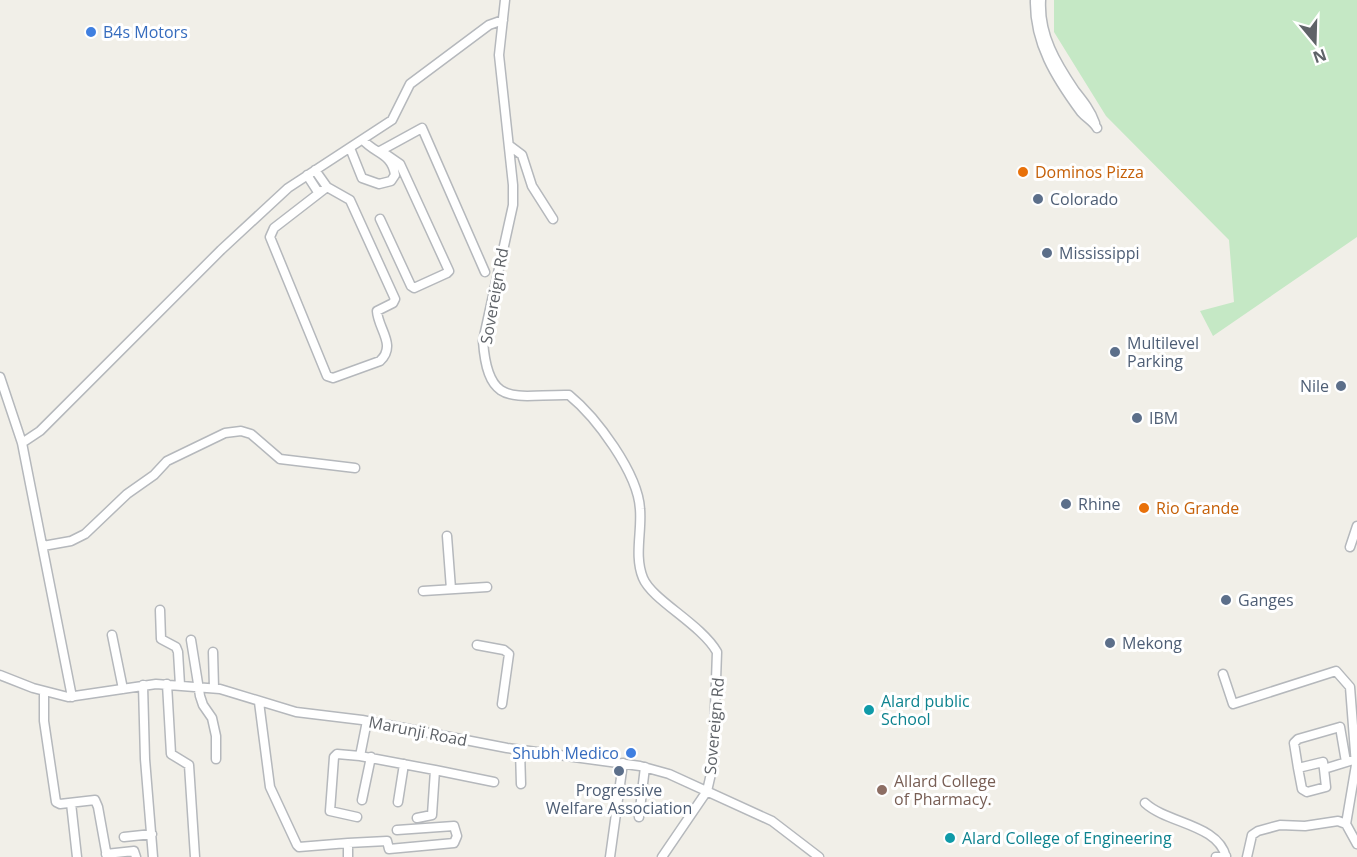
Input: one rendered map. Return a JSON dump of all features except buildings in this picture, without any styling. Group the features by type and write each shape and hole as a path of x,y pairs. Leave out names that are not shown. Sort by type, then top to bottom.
{"street":[{"name":"Sovereign Rd","path":"505,0 499,55 510,146 513,205 483,341 490,378 501,392 514,397 569,394 589,414 631,476 640,509 639,562 643,579 654,593 706,636 717,651 713,765 707,791"},
{"path":"1035,0 1035,24 1040,42 1069,87 1092,114 1096,127"},
{"path":"1041,0 1044,35 1069,87"},
{"path":"22,442 40,431 221,250 288,188 392,120 410,84 489,25 503,20"},
{"path":"383,153 422,128 485,272"},
{"path":"363,140 371,149 383,153 400,164 447,273 414,288 411,286 380,219"},
{"path":"510,146 522,155 532,186 554,219"},
{"path":"350,148 356,158 356,165 366,180 385,183 392,180 395,174 383,153"},
{"path":"315,170 327,187 350,200 394,299 393,303 377,311 388,345 386,355 380,361 336,378 327,376 270,237 274,228 327,187"},
{"path":"307,175 318,192"},
{"path":"0,377 22,442 72,697"},
{"path":"43,546 71,541 85,534 127,494 154,476 167,461 225,433 241,431 251,434 280,459 337,463 355,468"},
{"path":"1350,547 1357,526"},
{"path":"447,536 451,589"},
{"path":"423,591 487,587"},
{"path":"160,609 161,639 176,647 180,685"},
{"path":"112,635 123,689"},
{"path":"191,640 203,705 212,718 216,736 216,759"},
{"path":"477,645 504,650 509,654 502,704"},
{"path":"213,652 214,688"},
{"path":"1223,674 1233,704 1336,671 1354,685 1356,779 1346,824 1357,844"},
{"name":"Marunji Road","path":"0,675 44,692 72,697 167,684 214,688 296,712 367,721 520,750 645,767 707,791 782,826 819,857"},
{"path":"167,684 171,754 189,765 195,857"},
{"path":"143,686 144,759 153,857"},
{"path":"44,692 44,721 56,802 72,803 95,800 107,856 134,851 136,857"},
{"path":"259,702 270,788 299,848 387,841 389,849 454,843 458,837 454,826 397,830"},
{"path":"360,756 367,721"},
{"path":"1298,768 1323,762 1326,787 1307,792 1302,789 1298,768 1295,741 1340,727 1346,762"},
{"path":"520,750 521,783"},
{"path":"357,817 330,811 335,755 360,756 494,782"},
{"path":"362,800 371,758"},
{"path":"1324,769 1356,759"},
{"path":"610,857 623,763"},
{"path":"398,802 404,764"},
{"path":"639,817 645,767"},
{"path":"417,818 432,815 435,770"},
{"path":"662,857 707,791"},
{"path":"72,803 77,857"},
{"path":"1145,803 1155,812 1183,820 1190,827 1215,837 1223,847 1226,857 1216,857"},
{"path":"1247,857 1247,847 1252,835 1258,831 1280,825 1287,827 1338,822 1346,824"},
{"path":"124,837 152,834"},
{"path":"348,843 348,857"}],"green space":[{"path":"1054,0 1357,0 1357,237 1213,336 1200,311 1234,302 1229,240 1106,116 1054,32"}],"place":[{"name":"B4s Motors","path":"91,32"},
{"name":"Dominos Pizza","path":"1023,172"},
{"name":"Colorado","path":"1038,199"},
{"name":"Mississippi","path":"1047,253"},
{"name":"Multilevel Parking","path":"1115,352"},
{"name":"Nile","path":"1341,386"},
{"name":"IBM","path":"1137,418"},
{"name":"Rhine","path":"1066,504"},
{"name":"Rio Grande","path":"1144,508"},
{"name":"Ganges","path":"1226,600"},
{"name":"Mekong","path":"1110,643"},
{"name":"Alard public School","path":"869,710"},
{"name":"Shubh Medico","path":"631,753"},
{"name":"Progressive Welfare Association","path":"619,771"},
{"name":"Allard College of Pharmacy.","path":"882,790"},
{"name":"Alard College of Engineering","path":"950,838"}]}
